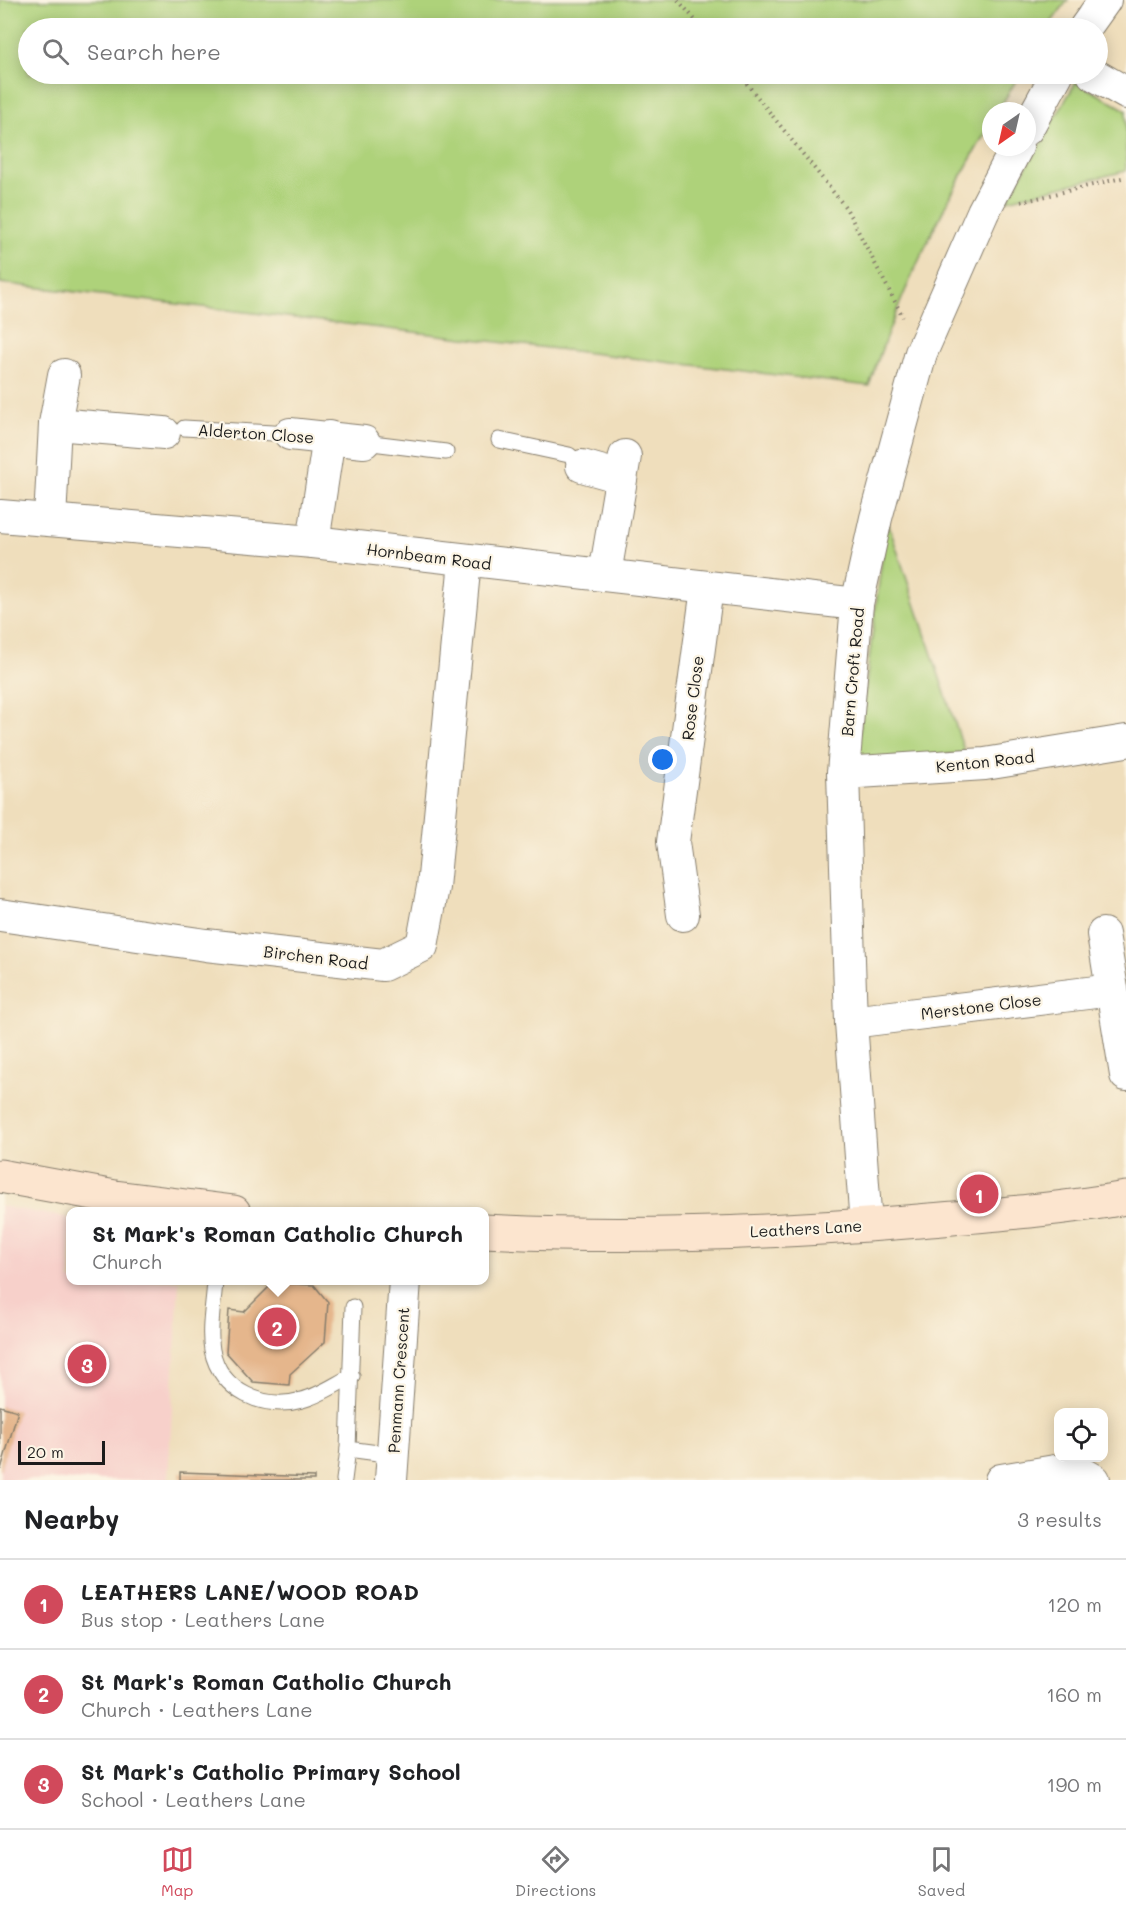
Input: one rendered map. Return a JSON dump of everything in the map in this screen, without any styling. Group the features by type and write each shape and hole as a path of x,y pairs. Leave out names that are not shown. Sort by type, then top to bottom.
{"street":[{"path":"1092,18 1105,0"},
{"path":"1108,83 1126,93"},
{"path":"1036,112 1052,84"},
{"name":"Barn Croft Road","path":"866,1225 851,1022 843,773 857,604 879,506 921,353 983,212 1012,156"},
{"path":"50,520 55,424 64,375"},
{"path":"55,424 174,431"},
{"name":"Alderton Close","path":"290,434 364,442"},
{"name":"Alderton Close","path":"313,542 328,437"},
{"path":"582,466 623,466 605,574"},
{"name":"Hornbeam Road","path":"0,516 313,542 857,604"},
{"name":"Birchen Road","path":"0,915 206,945 383,965 422,946 433,886 465,561"},
{"name":"Rose Close","path":"683,915 674,842 707,588"},
{"name":"Kenton Road","path":"843,773 985,764 1126,741"},
{"path":"1103,934 1126,1075"},
{"name":"Merstone Close","path":"851,1022 1112,990"},
{"path":"0,1176 115,1197 194,1207"},
{"name":"Leathers Lane","path":"489,1231 598,1235 699,1234 866,1225 1068,1208 1126,1198"},
{"name":"Penmann Crescent","path":"392,1467 405,1285"},
{"path":"1001,1480 1073,1468 1094,1480"}],"lane":[{"name":"Alderton Close","path":"174,431 290,434"},
{"path":"499,440 569,455 582,466"},
{"name":"Alderton Close","path":"364,442 446,452"},
{"path":"215,1285 212,1352 220,1371 235,1389 247,1397 267,1401 301,1401 352,1376"},
{"path":"344,1480 352,1376 353,1307"},
{"path":"348,1449 392,1467"}],"path":[{"path":"678,0 693,18"},
{"path":"747,84 846,208 921,353"},
{"path":"983,212 1126,177"}],"shaded area":[{"path":"0,1206 66,1217 66,1285 179,1285 168,1480 0,1480"}],"green space":[{"path":"0,0 1068,0 1054,18 18,18 18,84 1014,84 1003,102 982,102 982,139 923,252 894,318 869,386 0,283"},
{"path":"1075,84 1080,84 1126,110 1126,171 1007,200 1033,156 1036,156 1036,150"},
{"path":"887,520 965,753 856,761"}],"building":[{"path":"271,1285 314,1285 328,1302 325,1342 290,1374 289,1385 253,1382 226,1352 229,1310 244,1312"},
{"path":"0,1406 18,1411 1,1469 0,1469"},
{"path":"180,1472 314,1477 314,1480 180,1480"}],"place":[{"name":"LEATHERS LANE/WOOD ROAD","path":"979,1194"},
{"name":"St Mark's Roman Catholic Church","path":"277,1327"},
{"name":"St Mark's Catholic Primary School","path":"87,1364"}]}
